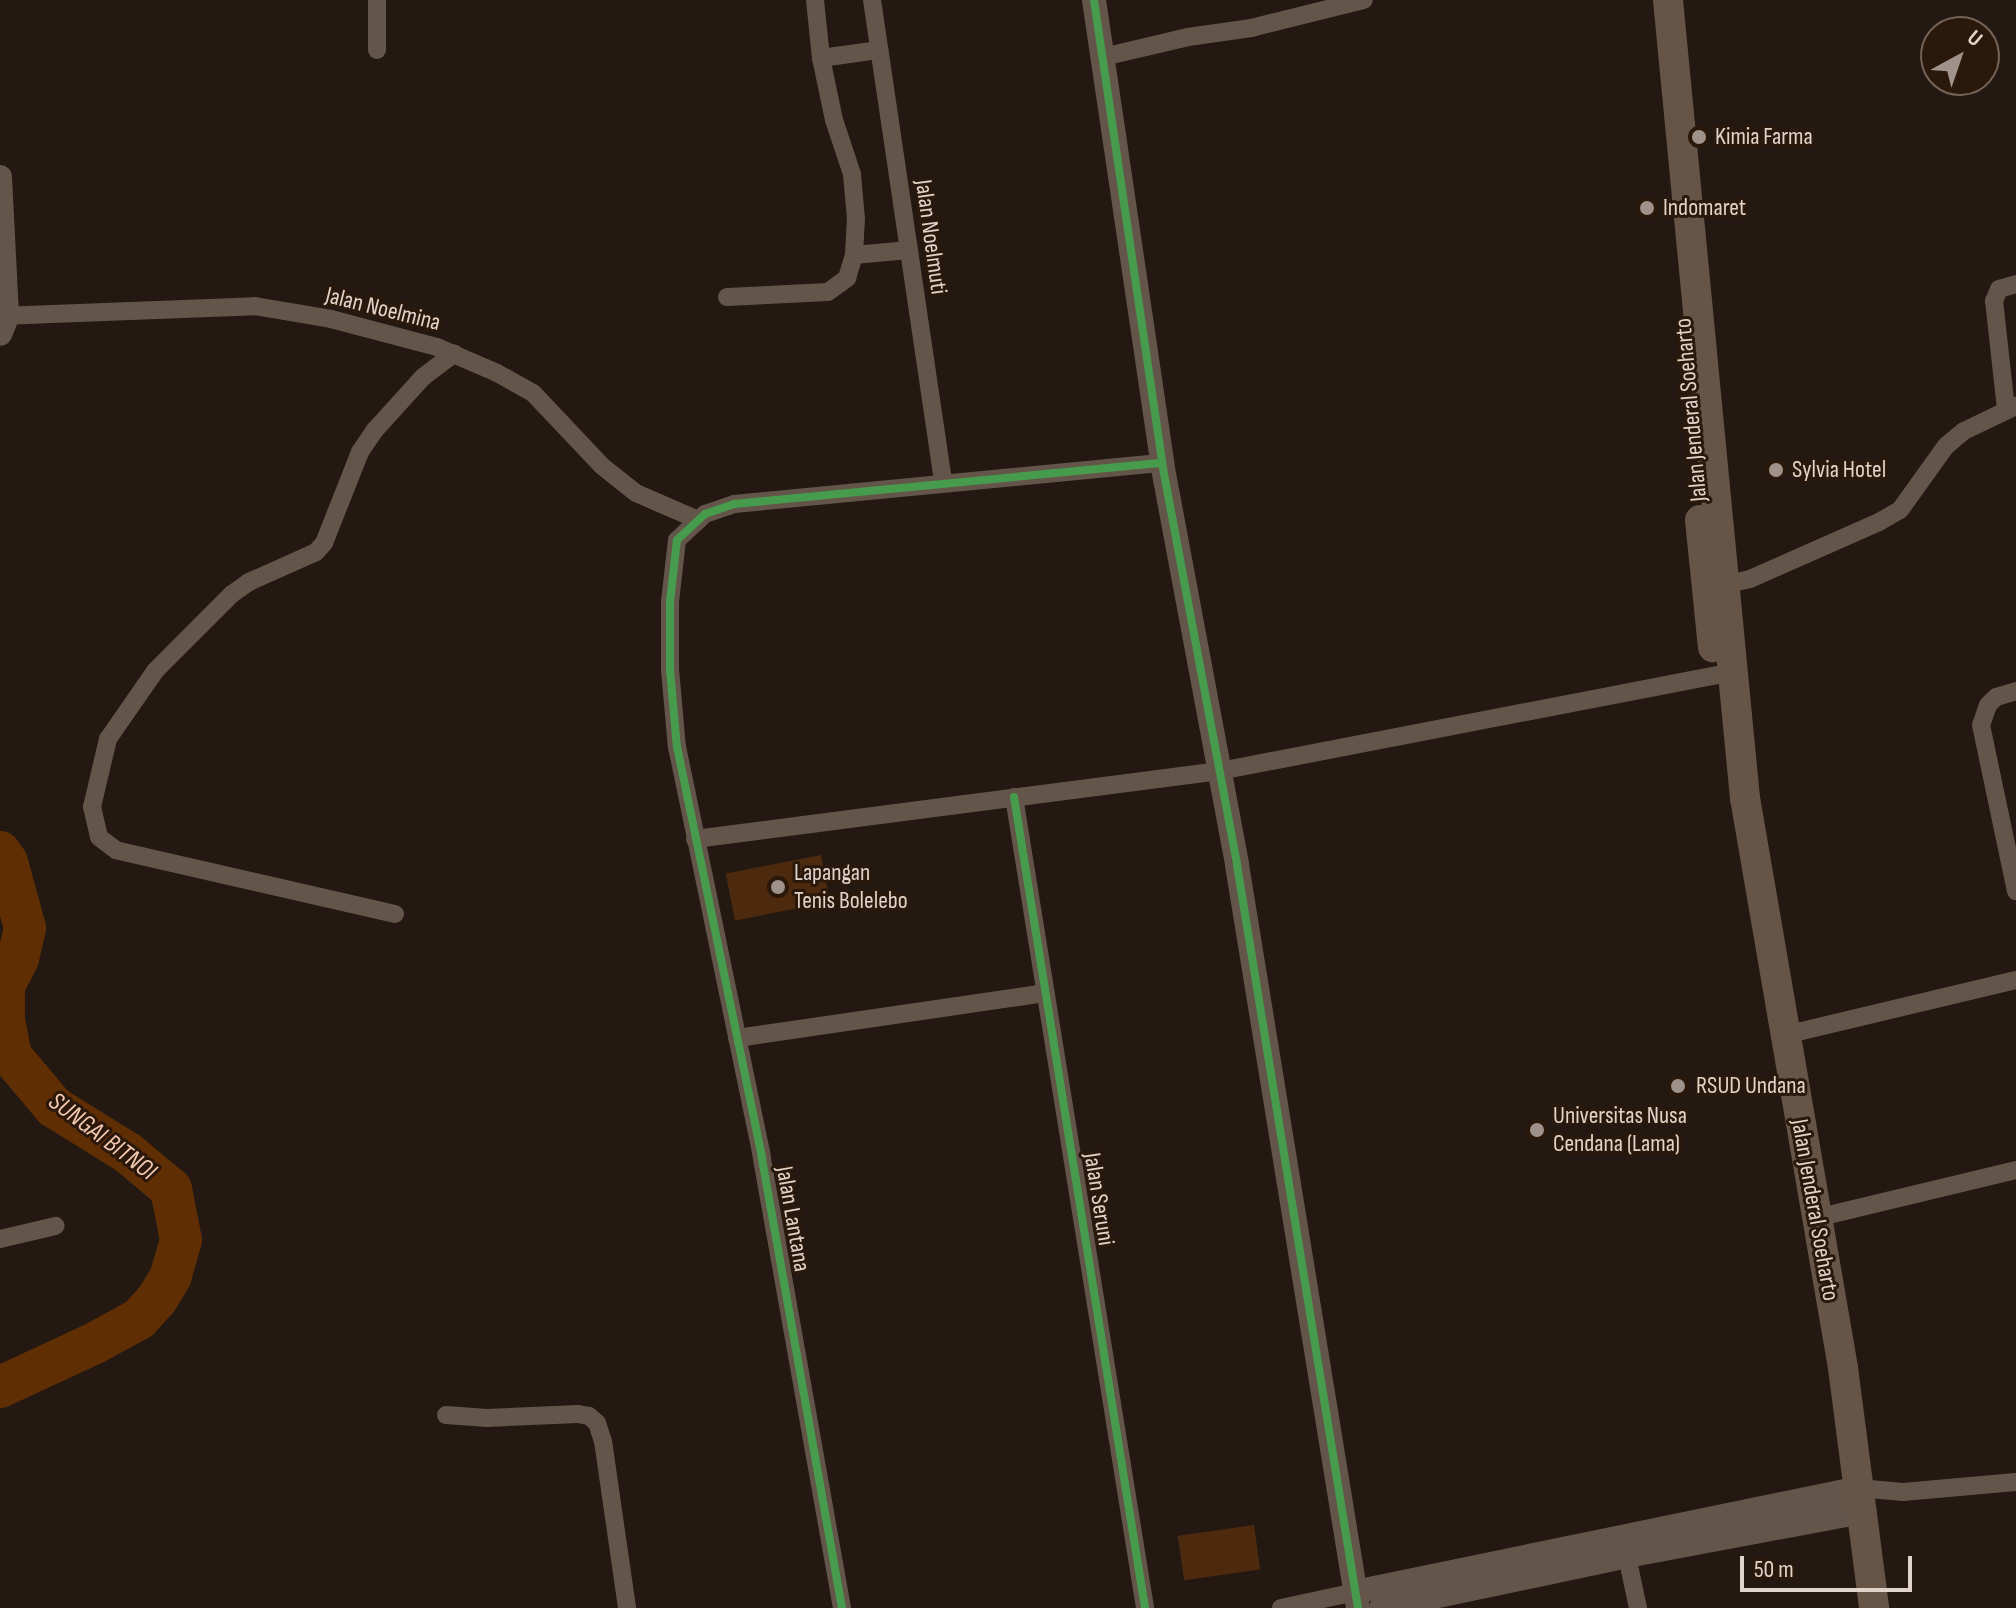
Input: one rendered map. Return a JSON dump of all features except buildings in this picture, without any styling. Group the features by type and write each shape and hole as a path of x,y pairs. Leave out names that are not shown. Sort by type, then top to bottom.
{"main road":[{"name":"Jalan Jenderal Soeharto","path":"1651,0 1684,241"},
{"name":"Jalan Jenderal Soeharto","path":"1668,0 1684,241 1716,588 1745,798 1843,1368 1874,1608"},
{"name":"Jalan Jenderal Soeharto","path":"1716,588 1717,675 1735,794 1750,814"}],"street":[{"path":"377,0 377,50"},
{"path":"727,297 828,292 847,278 854,255 856,219 852,174 834,120 821,58 815,0"},
{"name":"Jalan Noelmuti","path":"872,0 943,482"},
{"path":"1094,0 1162,463 1220,771 1357,1600"},
{"path":"1103,57 1188,37 1251,28 1364,0"},
{"path":"821,58 879,50"},
{"path":"0,177 2,322"},
{"path":"854,255 909,250"},
{"path":"1716,588 1879,522 1900,510 1946,446 1964,431 2011,408 1994,301 1999,289 2016,284"},
{"name":"Jalan Noelmina","path":"2,322 255,306 331,319 454,354 533,393 602,466 636,493 698,520"},
{"path":"395,914 116,850 99,837 92,807 108,739 155,671 232,594 249,582 316,552 324,543 360,452 375,430 423,377 454,354"},
{"path":"698,520 705,514 734,504 1162,463"},
{"name":"Jalan Lantana","path":"698,520 677,540 670,602 670,670 677,748 762,1157 842,1608"},
{"path":"695,839 1220,771 1717,675"},
{"path":"2016,691 1996,697 1988,705 1981,725 2016,891"},
{"name":"Jalan Seruni","path":"1014,797 1145,1608"},
{"path":"1785,1035 2016,980"},
{"path":"737,1038 1046,993"},
{"path":"1816,1218 2016,1170"},
{"path":"0,1239 55,1226"},
{"path":"446,1415 487,1418 578,1414 589,1416 597,1423 603,1441 627,1608"},
{"path":"1281,1608 1357,1600 1903,1492 2016,1482"},
{"path":"1381,1608 1627,1556 1861,1500"},
{"path":"1627,1556 1638,1608"}],"shaded area":[{"name":"Lapangan Tenis Bolelebo","path":"821,855 830,902 735,921 726,874"},
{"path":"1254,1525 1260,1570 1184,1580 1178,1536"}],"waterway":[{"name":"SUNGAI BITNOI","path":"0,852 7,862 25,928 18,959 4,985 4,1020 11,1056 54,1107 128,1153 171,1189 181,1240 171,1276 157,1299 139,1319 0,1387"}],"cycle path":[{"path":"1094,0 1162,463 1237,865 1358,1608"},
{"path":"842,1608 762,1157 677,748 670,670 670,602 677,540 705,514 734,504 1162,463"},
{"path":"1014,797 1145,1608"}],"place":[{"name":"Kimia Farma","path":"1699,137"},
{"name":"Indomaret","path":"1647,208"},
{"name":"Sylvia Hotel","path":"1776,470"},
{"name":"Lapangan Tenis Bolelebo","path":"778,887"},
{"name":"RSUD Undana","path":"1678,1086"},
{"name":"Universitas Nusa Cendana (Lama)","path":"1537,1130"}]}
